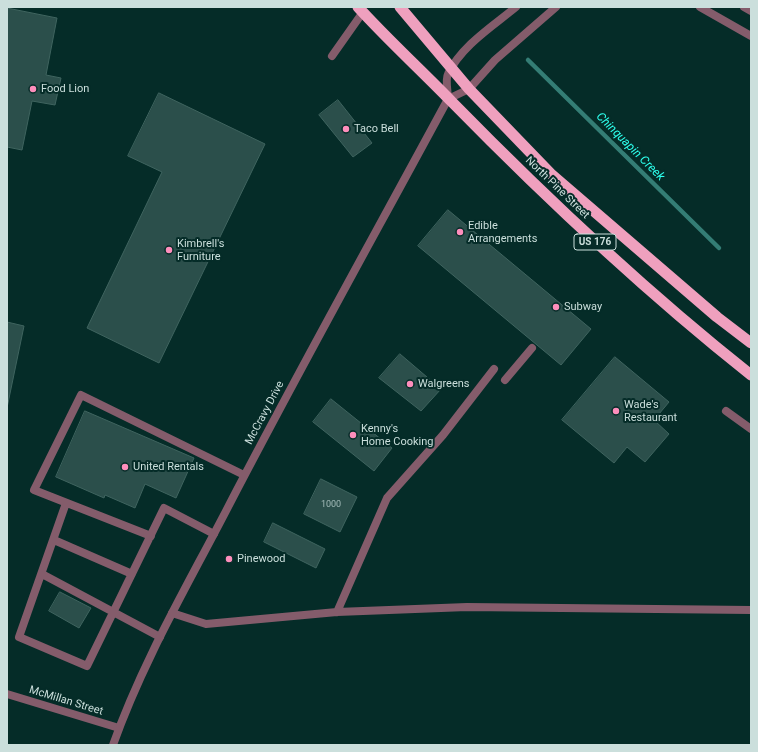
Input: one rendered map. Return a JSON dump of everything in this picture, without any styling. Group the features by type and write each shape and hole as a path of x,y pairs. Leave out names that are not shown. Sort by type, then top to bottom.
{"highway":[{"name":"North Pine Street","path":"400,7 469,89 552,175 717,317 751,343"},
{"name":"North Pine Street","path":"361,10 517,168 617,262 686,323 751,375"}],"street":[{"path":"516,7 476,40 463,53 451,69 447,75 448,99 469,89 494,60 556,7"},
{"path":"700,7 751,36"},
{"path":"744,7 751,11"},
{"path":"332,56 361,10"},
{"name":"McCravy Drive","path":"113,745 146,664 244,475 448,99"},
{"path":"504,380 532,348"},
{"path":"337,612 387,498 443,435 494,369"},
{"path":"151,536 34,490 81,395 244,475"},
{"path":"726,411 751,429"},
{"path":"66,503 19,637 87,666 164,508 214,534"},
{"path":"54,540 132,574"},
{"path":"42,574 160,637"},
{"path":"172,614 206,624 337,612 467,607 751,610"},
{"name":"McMillan Street","path":"7,694 119,728"}],"building":[{"name":"Food Lion","path":"7,8 57,18 46,75 61,78 55,105 32,101 22,150 7,147"},
{"name":"Kimbrell's Furniture","path":"159,93 265,144 159,363 87,328 162,172 128,156"},
{"name":"Taco Bell","path":"338,100 372,143 353,157 319,115"},
{"path":"448,210 591,329 561,365 418,246"},
{"path":"7,322 24,326 7,408"},
{"name":"Walgreens","path":"400,354 441,389 421,411 379,378"},
{"name":"Wade's Restaurant","path":"615,357 669,402 654,420 669,434 645,462 627,447 614,463 562,420"},
{"name":"Kenny's Home Cooking","path":"331,399 392,448 374,471 313,422"},
{"name":"United Rentals","path":"85,411 194,458 176,498 145,484 135,508 105,495 104,498 56,477"},
{"path":"321,479 357,497 340,532 304,514"},
{"path":"273,523 325,549 316,568 264,542"},
{"path":"60,592 91,608 79,628 49,611"}],"waterway":[{"name":"Chinquapin Creek","path":"528,60 719,248"}],"place":[{"name":"Food Lion","path":"33,89"},
{"name":"Taco Bell","path":"346,129"},
{"name":"Edible Arrangements","path":"460,232"},
{"name":"Kimbrell's Furniture","path":"169,250"},
{"name":"Subway","path":"556,307"},
{"name":"Walgreens","path":"410,384"},
{"name":"Wade's Restaurant","path":"616,411"},
{"name":"Kenny's Home Cooking","path":"353,435"},
{"name":"United Rentals","path":"125,467"},
{"name":"Pinewood","path":"229,559"}]}
